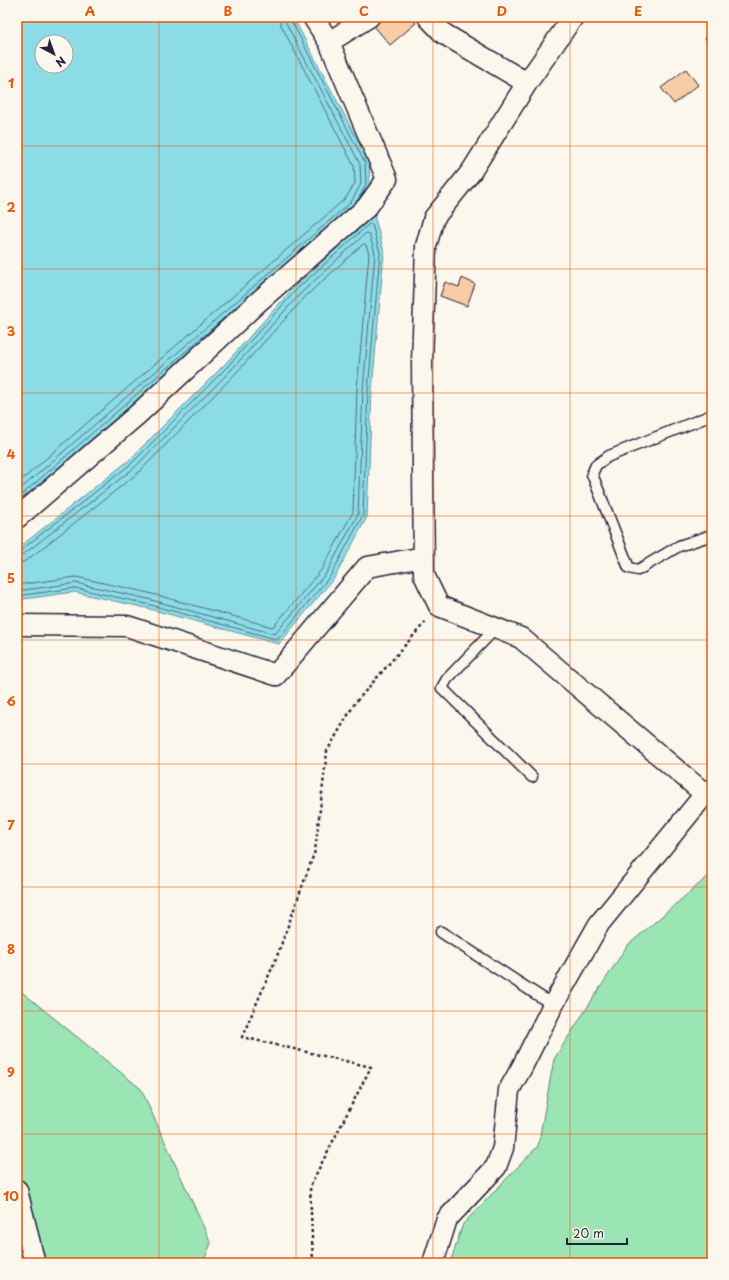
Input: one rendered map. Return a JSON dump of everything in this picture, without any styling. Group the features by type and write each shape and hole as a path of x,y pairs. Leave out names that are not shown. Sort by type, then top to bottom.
{"street":[{"path":"17,518 137,415 258,302 367,207 387,179 329,42 313,17"},
{"path":"329,42 369,17"},
{"path":"428,17 444,34 527,83"},
{"path":"433,1263 447,1219 496,1168 503,1148 509,1090 553,1005 600,924 708,791 521,638 439,606 424,575 422,363 426,246 434,218 471,172 527,83 573,17"},
{"path":"17,625 127,626 276,676 367,567 424,557"},
{"path":"17,1190 34,1260 33,1263"}],"lane":[{"path":"712,415 609,456 596,465 592,474 629,568 638,570 679,546 712,535"},
{"path":"496,628 447,679 442,688 532,777"},
{"path":"441,932 553,1005"}],"path":[{"path":"313,1263 310,1186 371,1067 242,1037 276,959 315,851 327,751 355,703 439,606"}],"green space":[{"path":"712,873 712,1263 450,1263 463,1224 538,1146 554,1059 627,946"},
{"path":"17,988 141,1089 211,1243 203,1263 17,1263"}],"water":[{"path":"17,17 293,17 369,162 370,186 358,208 17,504"},
{"path":"374,215 384,252 372,390 367,517 335,577 279,644 146,608 74,592 17,600 17,549 128,461 225,364 296,285"}],"building":[{"path":"384,17 410,17 416,23 390,45 374,26"},
{"path":"712,33 712,48 705,38"},
{"path":"686,69 698,85 674,104 661,88"},
{"path":"462,278 475,284 467,306 440,296 445,282 459,287"}]}
